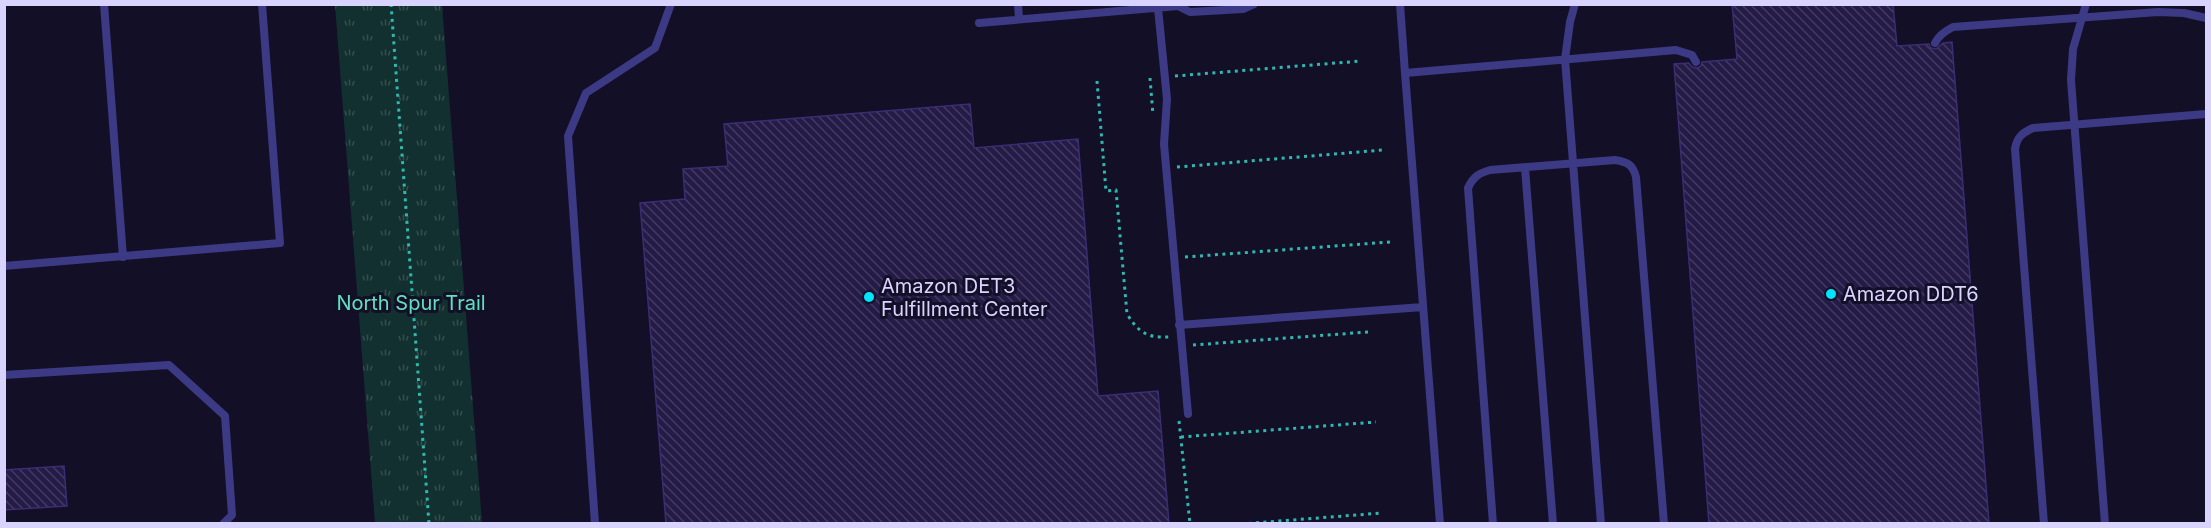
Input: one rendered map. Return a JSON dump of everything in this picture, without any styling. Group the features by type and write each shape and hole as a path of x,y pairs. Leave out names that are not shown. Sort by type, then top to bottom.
{"lane":[{"path":"104,4 123,256"},
{"path":"4,266 280,243 262,4"},
{"path":"595,524 568,136 585,93 655,48 671,4"},
{"path":"1018,4 1019,19"},
{"path":"979,23 1180,5 1190,12 1243,9 1254,4"},
{"path":"1400,4 1440,524"},
{"path":"1575,4 1565,59 1600,524"},
{"path":"2086,4 2071,65 2106,524"},
{"path":"1158,8 1167,99 1164,144 1188,414"},
{"path":"1935,43 1944,31 1953,27 2158,12 2184,13 2206,18"},
{"path":"1405,73 1676,50 1692,55 1696,62"},
{"path":"2044,524 2015,149 2017,140 2024,132 2033,129 2206,114"},
{"path":"1493,524 1467,194 1472,180 1480,173 1490,170 1615,160 1626,162 1634,167 1636,177 1664,524"},
{"path":"1525,168 1553,524"},
{"path":"1179,325 1423,307"},
{"path":"4,375 169,365 225,416 232,515 223,524"}],"path":[{"path":"391,4 429,524"},
{"path":"1173,76 1361,61"},
{"path":"1097,81 1106,190 1116,190 1127,314 1137,329 1146,334 1170,337"},
{"path":"1166,168 1383,150"},
{"path":"1174,258 1390,242"},
{"path":"1181,346 1368,332"},
{"path":"1180,437 1376,422"},
{"path":"1241,524 1382,513"}],"green space":[{"name":"North Spur Trail","path":"335,5 442,5 482,523 375,523"}],"building":[{"name":"Amazon DDT6","path":"1732,4 1893,4 1897,46 1929,44 1931,48 1936,49 1943,43 1952,42 1989,524 1709,524 1674,64 1689,63 1692,67 1697,68 1702,62 1737,59"},
{"name":"Amazon DET3 Fulfillment Center","path":"970,104 974,148 1078,139 1098,396 1158,391 1169,524 666,524 640,203 685,199 683,169 728,166 724,124"},
{"path":"64,466 67,506 4,510 4,470"}],"place":[{"name":"Amazon DDT6","path":"1831,294"},
{"name":"Amazon DET3 Fulfillment Center","path":"869,297"}]}
